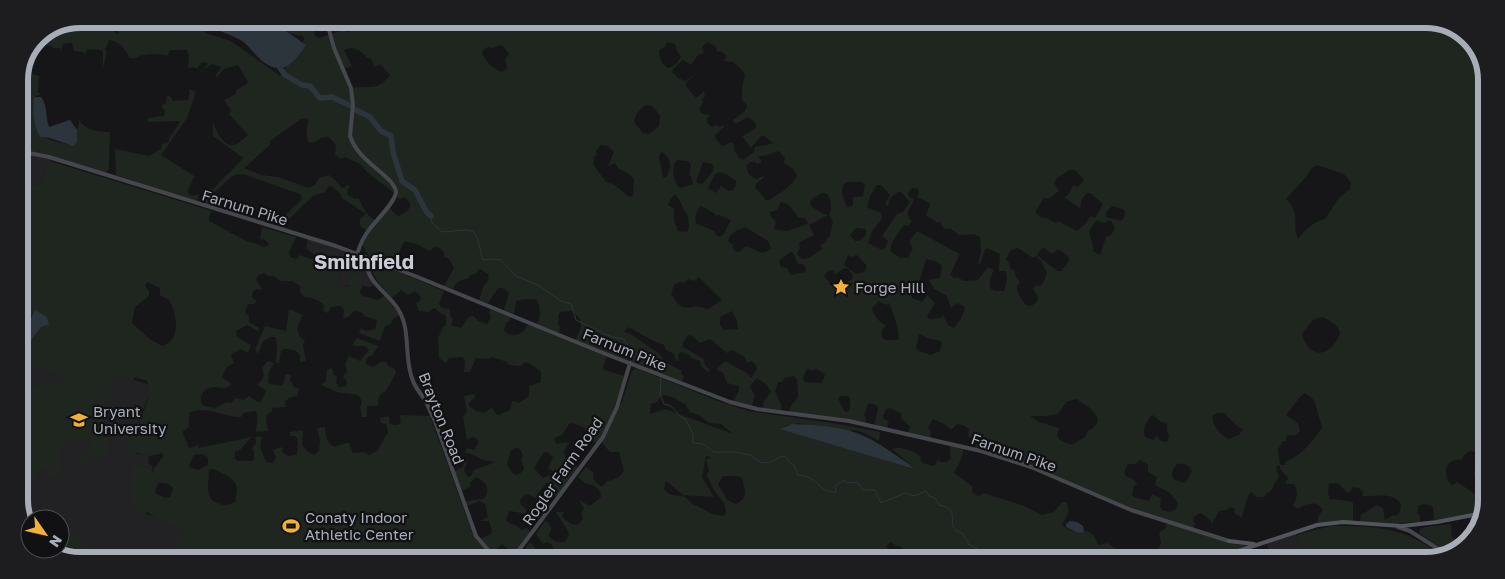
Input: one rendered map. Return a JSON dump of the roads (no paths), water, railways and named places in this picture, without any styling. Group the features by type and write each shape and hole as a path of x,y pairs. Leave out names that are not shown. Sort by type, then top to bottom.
{"main road":[{"path":"328,28 334,48 351,88 353,105 351,141 361,156 388,179 396,190 390,204 364,237 357,254"},
{"name":"Farnum Pike","path":"28,153 110,176 357,254 708,395 744,406 849,422 981,451 1031,467 1131,510 1229,541 1256,544"},
{"name":"Brayton Road","path":"367,258 366,265 369,275 375,284 393,301 403,319 413,381 428,407 476,536 491,552"},
{"name":"Rogler Farm Road","path":"517,552 603,437 617,407 630,363"},
{"path":"1235,552 1300,530 1331,523 1360,522 1395,525 1437,522 1475,515"},
{"path":"1395,525 1410,531 1439,550"},
{"path":"1229,541 1238,551"},
{"path":"1240,542 1243,549"}],"waterway":[{"path":"277,64 285,75 302,85 310,86 320,98 332,97 351,106"},
{"path":"356,110 370,117 381,131 391,136 393,152 402,181 415,190 426,211 431,216"},
{"path":"431,216 432,223 442,232 473,231 483,260 501,260 516,276 538,285 561,301 571,304 576,320 612,337 624,339 629,351 656,367 658,373"},
{"path":"660,377 660,394 664,404 671,406 686,420 693,435 693,443 703,444 714,452 734,452 750,455 762,463 771,462 782,456 786,457 794,465 798,475 810,478 825,490 836,492 835,486 844,480 847,483 857,482 863,490 875,490 881,503 905,493 914,496 926,491 929,496 935,498 939,505 947,507 951,511 953,527 962,533 968,544 982,552"}],"place":[{"name":"Forge Hill","path":"841,287"},
{"name":"Bryant University","path":"79,420"},
{"name":"Conaty Indoor Athletic Center","path":"291,526"}],"district":[{"name":"Smithfield","path":"364,261"}]}
